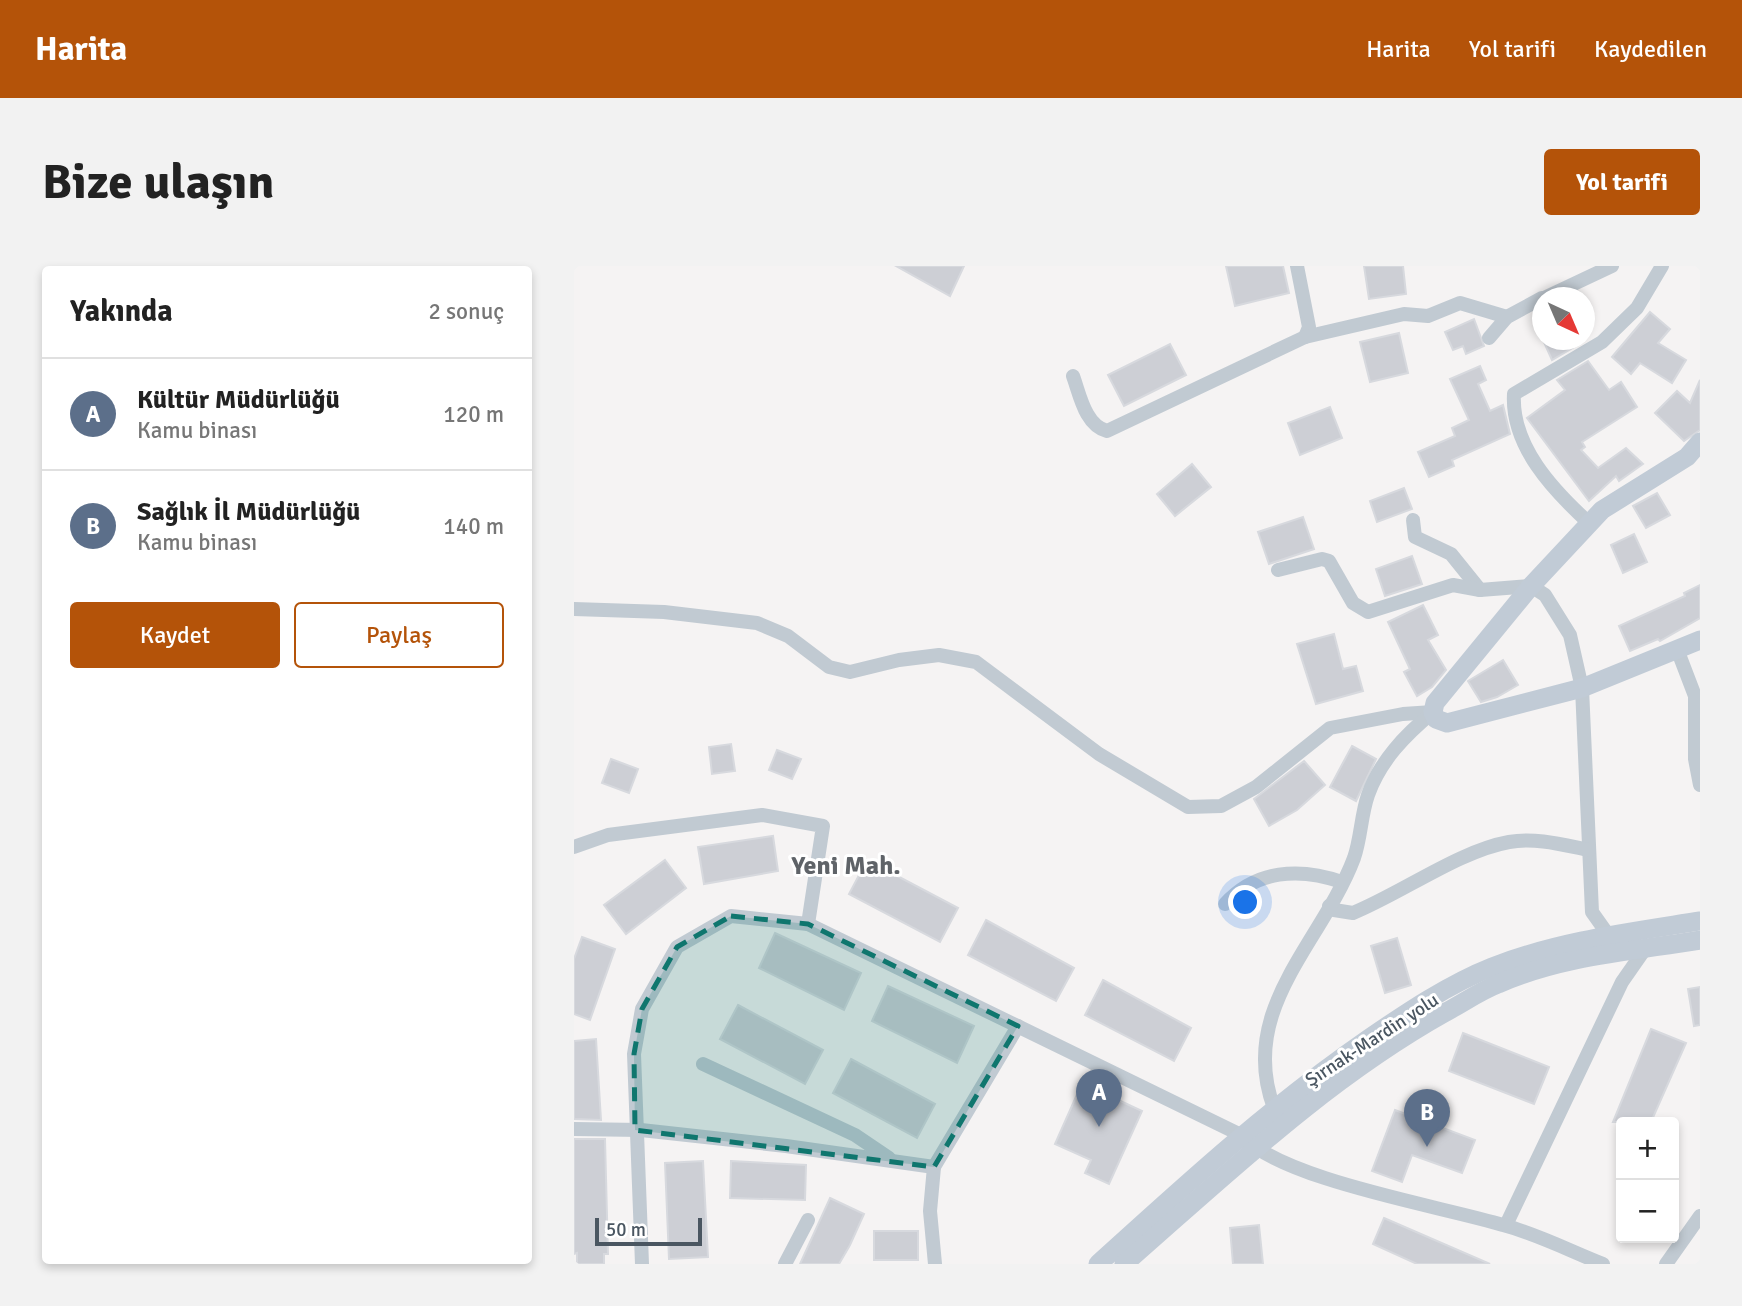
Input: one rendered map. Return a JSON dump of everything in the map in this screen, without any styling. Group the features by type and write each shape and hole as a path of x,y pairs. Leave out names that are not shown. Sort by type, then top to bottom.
{"street":[{"path":"1297,266 1309,327 1305,337"},
{"path":"1567,287 1612,266"},
{"path":"1589,523 1553,490 1527,447 1513,415 1514,394 1602,342 1637,308 1662,266"},
{"path":"1073,376 1090,420 1098,429 1107,431 1305,337 1404,314 1429,316 1460,303 1507,317"},
{"path":"1489,338 1507,317 1532,304"},
{"path":"1700,442 1687,457 1602,510 1589,523 1531,586 1450,684 1435,703 1433,712 1436,719 1447,723 1582,688 1700,640"},
{"path":"1413,520 1415,537 1451,554 1480,590"},
{"path":"1278,570 1322,559 1329,561 1353,603 1368,612 1453,585 1480,590 1531,586 1545,595 1570,635 1582,688 1592,912 1609,936"},
{"path":"574,609 664,612 757,623 789,636 829,667 850,672 899,660 939,655 976,662 1099,754 1188,807 1221,806 1256,787 1330,728 1402,714 1433,712"},
{"path":"1677,649 1695,696 1695,759 1700,785"},
{"path":"1274,1108 1266,1088 1264,1053 1269,1022 1298,955 1329,906 1354,858 1368,796 1381,768 1405,735 1433,712"},
{"path":"574,847 608,835 762,815 823,826 808,924"},
{"path":"1329,906 1334,910 1353,913 1480,850 1511,841 1544,842 1590,850"},
{"path":"1225,904 1241,887 1270,877 1299,873 1324,875 1342,882"},
{"path":"642,1264 634,1054 642,1009 677,947 731,916 808,924 1317,1175 1506,1225 1603,1264"},
{"name":"Şırnak-Mardin yolu","path":"1124,1264 1247,1142 1274,1108 1309,1080 1405,1013 1492,967 1609,936 1700,921"},
{"name":"Şırnak-Mardin yolu","path":"1098,1264 1247,1142 1414,1030 1498,984 1571,961 1700,940"},
{"path":"1506,1225 1622,982 1645,949"},
{"path":"935,1264 930,1211 934,1167 1018,1026"},
{"path":"703,1064 855,1136 893,1161"},
{"path":"574,1129 635,1130 934,1167"},
{"path":"1666,1264 1700,1216"},
{"path":"785,1264 808,1220"}],"highlighted area":[{"path":"731,916 808,924 1018,1026 934,1167 635,1130 634,1054 642,1009 677,947"}],"building":[{"path":"896,266 964,266 950,296"},
{"path":"1226,266 1283,266 1289,293 1235,306"},
{"path":"1364,266 1403,266 1406,294 1369,299"},
{"path":"1650,312 1670,329 1658,343 1686,360 1672,383 1640,363 1631,374 1612,357"},
{"path":"1474,319 1484,346 1466,354 1463,346 1453,350 1445,332"},
{"path":"1399,333 1408,373 1370,382 1360,342"},
{"path":"1170,344 1186,375 1124,406 1108,375"},
{"path":"1548,350 1569,350 1552,360"},
{"path":"1588,361 1609,390 1621,382 1637,407 1582,442 1585,447 1581,450 1598,468 1626,448 1643,464 1619,481 1616,476 1589,501 1527,418 1565,390 1557,380"},
{"path":"1480,366 1486,380 1478,384 1490,411 1503,405 1510,434 1452,460 1454,466 1429,477 1418,452 1455,436 1452,428 1469,420 1450,379"},
{"path":"1700,380 1700,430 1684,441 1655,413 1677,391 1690,403"},
{"path":"1330,407 1342,438 1300,455 1288,423"},
{"path":"1192,464 1211,487 1175,516 1157,494"},
{"path":"1404,488 1412,509 1377,522 1370,501"},
{"path":"1657,493 1670,515 1646,528 1633,506"},
{"path":"1303,517 1314,549 1269,564 1258,532"},
{"path":"1634,534 1647,562 1623,573 1611,545"},
{"path":"1412,556 1422,584 1385,596 1376,569"},
{"path":"1700,585 1700,618 1660,641 1658,639 1630,651 1619,626 1685,596 1684,593"},
{"path":"1423,605 1438,635 1428,640 1446,670 1432,687 1417,696 1404,672 1410,669 1388,622"},
{"path":"1334,634 1343,669 1356,666 1363,691 1316,704 1297,644"},
{"path":"1503,660 1518,685 1497,697 1481,702 1468,681"},
{"path":"731,744 735,771 712,774 709,747"},
{"path":"1352,746 1376,759 1356,801 1330,787"},
{"path":"777,750 801,759 792,779 769,770"},
{"path":"611,759 638,769 629,793 602,783"},
{"path":"1304,761 1325,785 1297,810 1269,826 1254,799"},
{"path":"773,836 778,871 704,884 698,847"},
{"path":"665,860 686,888 626,934 604,905"},
{"path":"867,860 958,908 940,942 849,894"},
{"path":"986,920 1074,968 1056,1001 968,955"},
{"path":"775,933 861,973 844,1010 759,968"},
{"path":"582,937 615,949 590,1020 574,1014 574,959"},
{"path":"1397,938 1411,985 1385,993 1371,946"},
{"path":"1103,980 1191,1028 1174,1061 1085,1015"},
{"path":"888,986 974,1026 957,1063 872,1021"},
{"path":"1700,987 1700,1025 1694,1026 1688,989"},
{"path":"738,1005 823,1050 805,1084 720,1039"},
{"path":"1651,1029 1686,1043 1653,1117 1616,1117 1616,1122 1613,1122"},
{"path":"1463,1033 1549,1067 1534,1104 1449,1071"},
{"path":"596,1039 601,1120 574,1119 574,1041"},
{"path":"851,1059 935,1104 917,1138 833,1093"},
{"path":"1082,1083 1142,1111 1109,1184 1085,1173 1091,1160 1055,1144"},
{"path":"1395,1110 1475,1140 1462,1173 1412,1155 1402,1182 1372,1171"},
{"path":"574,1139 605,1139 608,1254 604,1254 604,1264 577,1264 577,1253 574,1254"},
{"path":"703,1161 708,1257 669,1259 665,1163"},
{"path":"731,1161 806,1165 805,1200 730,1198"},
{"path":"830,1198 864,1214 850,1245 839,1264 800,1264"},
{"path":"1384,1218 1490,1264 1417,1264 1373,1244"},
{"path":"1259,1225 1263,1264 1233,1264 1230,1228"},
{"path":"874,1231 918,1231 918,1260 874,1260"}],"place":[{"name":"Kültür Müdürlüğü","path":"1099,1127"},
{"name":"Sağlık İl Müdürlüğü","path":"1427,1147"}],"district":[{"name":"Yeni Mah.","path":"846,866"}]}
